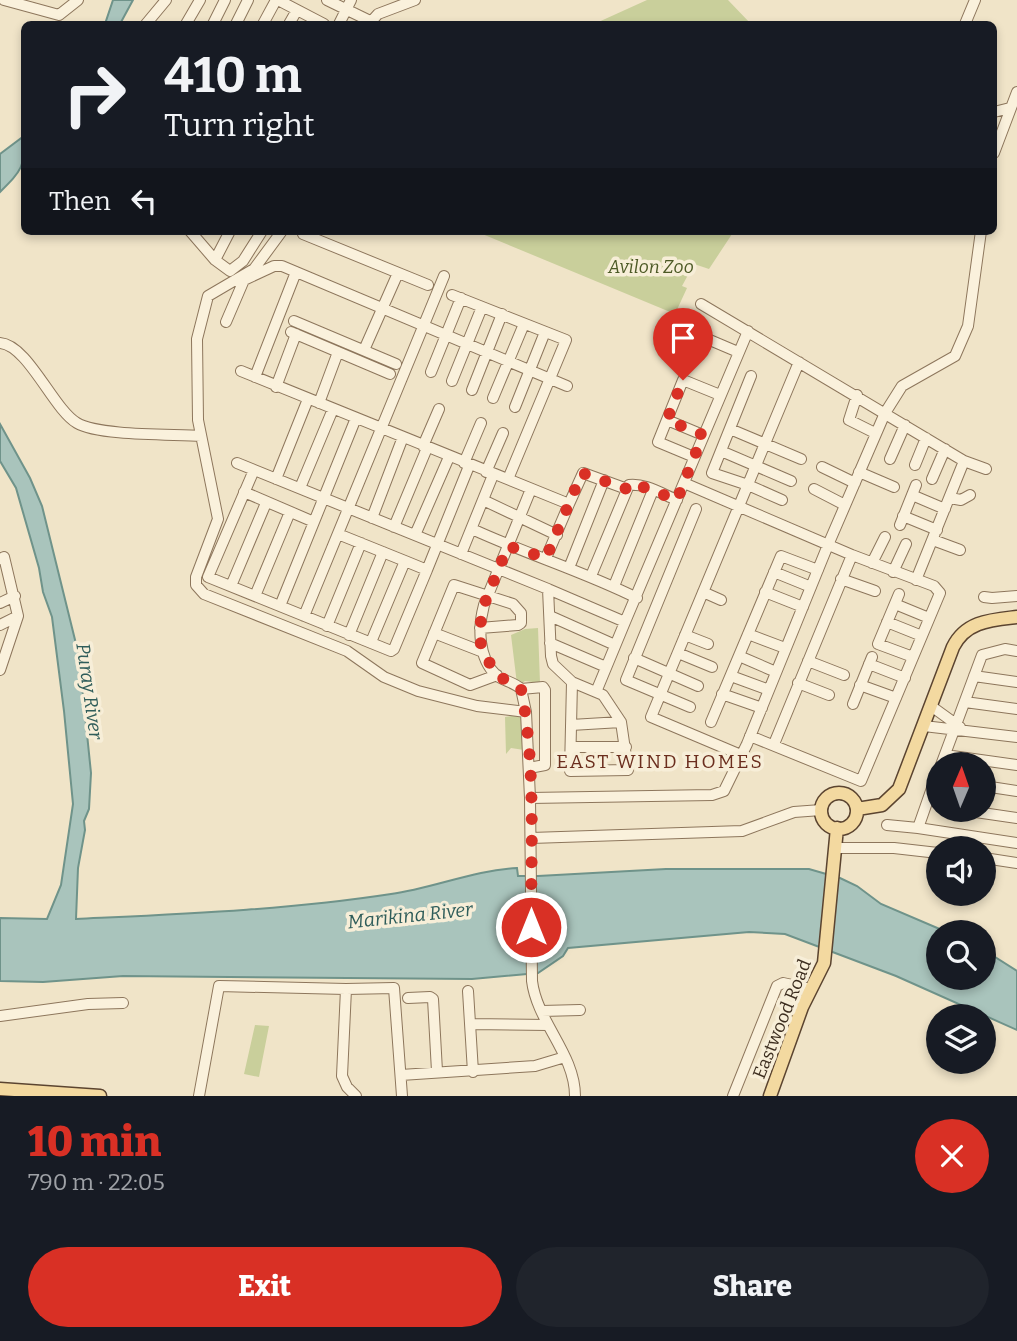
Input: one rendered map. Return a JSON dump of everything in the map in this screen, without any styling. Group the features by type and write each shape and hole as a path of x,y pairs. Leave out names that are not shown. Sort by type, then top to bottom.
{"main road":[{"path":"857,808 875,807 894,795 906,773 953,647 961,635 980,622 1017,617"},
{"path":"840,793 852,799 857,808 851,824 837,828 825,822 821,810 827,798 840,793"},
{"name":"Eastwood Road","path":"770,1096 798,1018 823,968 837,828"},
{"path":"0,1089 100,1096"}],"street":[{"path":"5,0 27,3 59,15 78,0"},
{"path":"48,12 52,0"},
{"path":"151,21 166,0"},
{"path":"188,21 200,0"},
{"path":"214,21 225,0"},
{"path":"238,21 248,0"},
{"path":"265,21 277,0 314,21"},
{"path":"327,0 349,5 367,21"},
{"path":"371,21 377,14 415,0"},
{"path":"966,21 971,2"},
{"path":"341,21 349,5"},
{"path":"291,21 297,10"},
{"path":"997,145 1017,93"},
{"path":"997,111 1010,108"},
{"path":"215,260 228,235"},
{"path":"201,236 215,260 226,270 233,271 243,261 259,235"},
{"path":"279,235 254,269 208,296 197,339 201,436 218,519 196,577 196,585 200,592 347,651 384,677 418,691 477,706 526,712"},
{"path":"308,235 428,285"},
{"path":"530,798 712,795 724,791 762,708 885,413 902,386 955,356 968,326 980,235"},
{"path":"226,322 244,280 274,266 282,266 567,386"},
{"path":"254,377 296,272"},
{"path":"364,350 398,274"},
{"path":"304,616 444,276"},
{"path":"431,372 457,297 566,340 508,479"},
{"path":"701,304 964,461 986,469"},
{"path":"452,381 482,307"},
{"path":"472,390 502,314"},
{"path":"294,321 396,364"},
{"path":"493,398 524,324"},
{"path":"596,692 748,331"},
{"path":"515,407 545,332"},
{"path":"276,387 294,333 390,373"},
{"path":"698,335 738,352"},
{"path":"0,343 7,343 16,351 42,379 70,418 80,425 109,431 201,436"},
{"path":"319,403 338,352"},
{"path":"741,755 651,717 799,362"},
{"path":"241,372 569,505"},
{"path":"751,376 712,473 782,500"},
{"path":"694,457 658,443 682,380 720,395"},
{"path":"856,396 849,420 875,433"},
{"path":"276,479 308,399"},
{"path":"300,488 333,409"},
{"path":"394,527 439,409"},
{"path":"280,606 356,418"},
{"path":"667,420 703,435"},
{"path":"254,470 208,577 393,651 439,545 481,423"},
{"path":"890,459 905,425"},
{"path":"730,429 800,459"},
{"path":"461,554 483,500 503,433"},
{"path":"372,518 403,437"},
{"path":"915,465 926,438"},
{"path":"932,479 945,449"},
{"path":"721,451 791,481"},
{"path":"415,535 449,457"},
{"path":"916,580 964,461"},
{"path":"237,463 625,622"},
{"path":"822,467 855,482"},
{"path":"859,472 894,487"},
{"path":"546,558 582,473 627,489"},
{"path":"569,568 604,480"},
{"path":"591,576 627,489 633,483 677,500"},
{"path":"684,483 872,564 934,586 940,593 861,781 750,736"},
{"path":"529,768 545,765 545,691 542,687 521,689 497,675 483,652 480,628 488,596 531,489"},
{"path":"814,489 845,505"},
{"path":"614,586 653,490"},
{"path":"945,509 914,490 902,521 935,535 960,550"},
{"path":"244,492 314,522"},
{"path":"950,498 961,500 970,495"},
{"path":"483,500 557,534"},
{"path":"231,586 266,503"},
{"path":"690,707 626,680 696,509"},
{"path":"255,596 290,512"},
{"path":"472,529 508,546 591,576 637,598"},
{"path":"338,534 427,570"},
{"path":"872,564 885,537"},
{"path":"327,626 361,543"},
{"path":"893,572 906,544"},
{"path":"349,635 383,552"},
{"path":"774,744 852,555"},
{"path":"711,722 781,556 818,570"},
{"path":"0,559 4,557 4,579 15,596 18,616 0,670"},
{"path":"371,642 405,561"},
{"path":"774,572 811,587"},
{"path":"841,579 875,591"},
{"path":"480,628 514,626 521,623 521,613 517,607 454,584 422,660 424,666 470,685 497,675"},
{"path":"548,589 553,664 572,682 603,695 621,722 628,770 570,771 572,682"},
{"path":"703,592 721,600"},
{"path":"765,592 803,607"},
{"path":"0,603 15,596"},
{"path":"984,597 1017,596"},
{"path":"913,657 878,644 887,622 897,599 929,618"},
{"path":"0,625 18,616"},
{"path":"550,617 615,645"},
{"path":"887,622 922,636"},
{"path":"434,633 483,652"},
{"path":"748,634 785,648"},
{"path":"685,635 708,643"},
{"path":"550,643 606,667"},
{"path":"947,752 958,728 982,655 1005,649 1017,651"},
{"path":"678,653 712,667"},
{"path":"739,656 776,672"},
{"path":"634,658 698,686"},
{"path":"853,704 870,660 905,678"},
{"path":"808,662 844,675"},
{"path":"731,676 769,690"},
{"path":"974,676 1017,682"},
{"path":"798,683 829,695"},
{"path":"860,685 896,698"},
{"path":"521,689 526,712 529,768 531,981 574,1080 575,1096"},
{"path":"722,694 762,708"},
{"path":"965,702 1017,709"},
{"path":"931,706 958,728"},
{"path":"571,724 621,722"},
{"path":"924,726 1017,737"},
{"path":"571,747 626,747"},
{"path":"996,764 1017,765"},
{"path":"996,788 1017,791"},
{"path":"918,828 925,805"},
{"path":"531,838 743,831 794,812 821,810"},
{"path":"996,815 1017,818"},
{"path":"887,825 1017,843"},
{"path":"835,854 894,848 926,852"},
{"path":"996,860 1017,863"},
{"path":"733,1096 777,986 783,983 811,989"},
{"path":"200,1096 219,986 394,988 402,1096"},
{"path":"346,989 342,1076 347,1087 356,1096"},
{"path":"468,990 473,1072"},
{"path":"408,998 433,999 436,1071"},
{"path":"0,1016 88,1004 123,1003"},
{"path":"542,1011 580,1010"},
{"path":"470,1024 548,1024"},
{"path":"401,1076 436,1071 473,1072 535,1066 565,1057"}],"green space":[{"path":"647,0 728,0 748,21 601,21"},
{"name":"Avilon Zoo","path":"485,235 731,235 709,269 694,264 682,286 687,288 675,314"},
{"path":"538,628 540,683 525,681 517,684 511,635 525,629"},
{"path":"518,715 524,719 524,750 511,748 506,754 505,717"},
{"path":"255,1025 269,1026 259,1077 244,1074"}],"water":[{"path":"113,0 133,0 122,21 106,21"},
{"path":"21,138 21,167 0,192 0,154"},
{"name":"Marikina River","path":"0,424 42,506 79,656 91,773 89,809 84,821 85,830 78,868 76,919 313,904 407,891 501,869 517,868 518,876 538,876 666,869 809,869 840,878 857,886 881,904 926,923 926,989 785,934 749,932 568,948 563,956 538,973 472,979 123,976 43,982 0,981 0,918 47,919 61,885 73,804 52,617 16,488 0,461"},
{"path":"996,958 1017,971 1017,1030 996,1021 996,1004 959,1004 927,990 996,990"}],"district":[{"name":"EAST WIND HOMES","path":"660,761"}],"route":[{"path":"531,927 531,817 526,712 521,689 497,675 483,652 480,640 484,605 508,546 546,558 582,473 627,489 633,483 677,500 703,435 667,420 683,380"}],"water label":[{"name":"Puray River","path":"90,691"}]}
